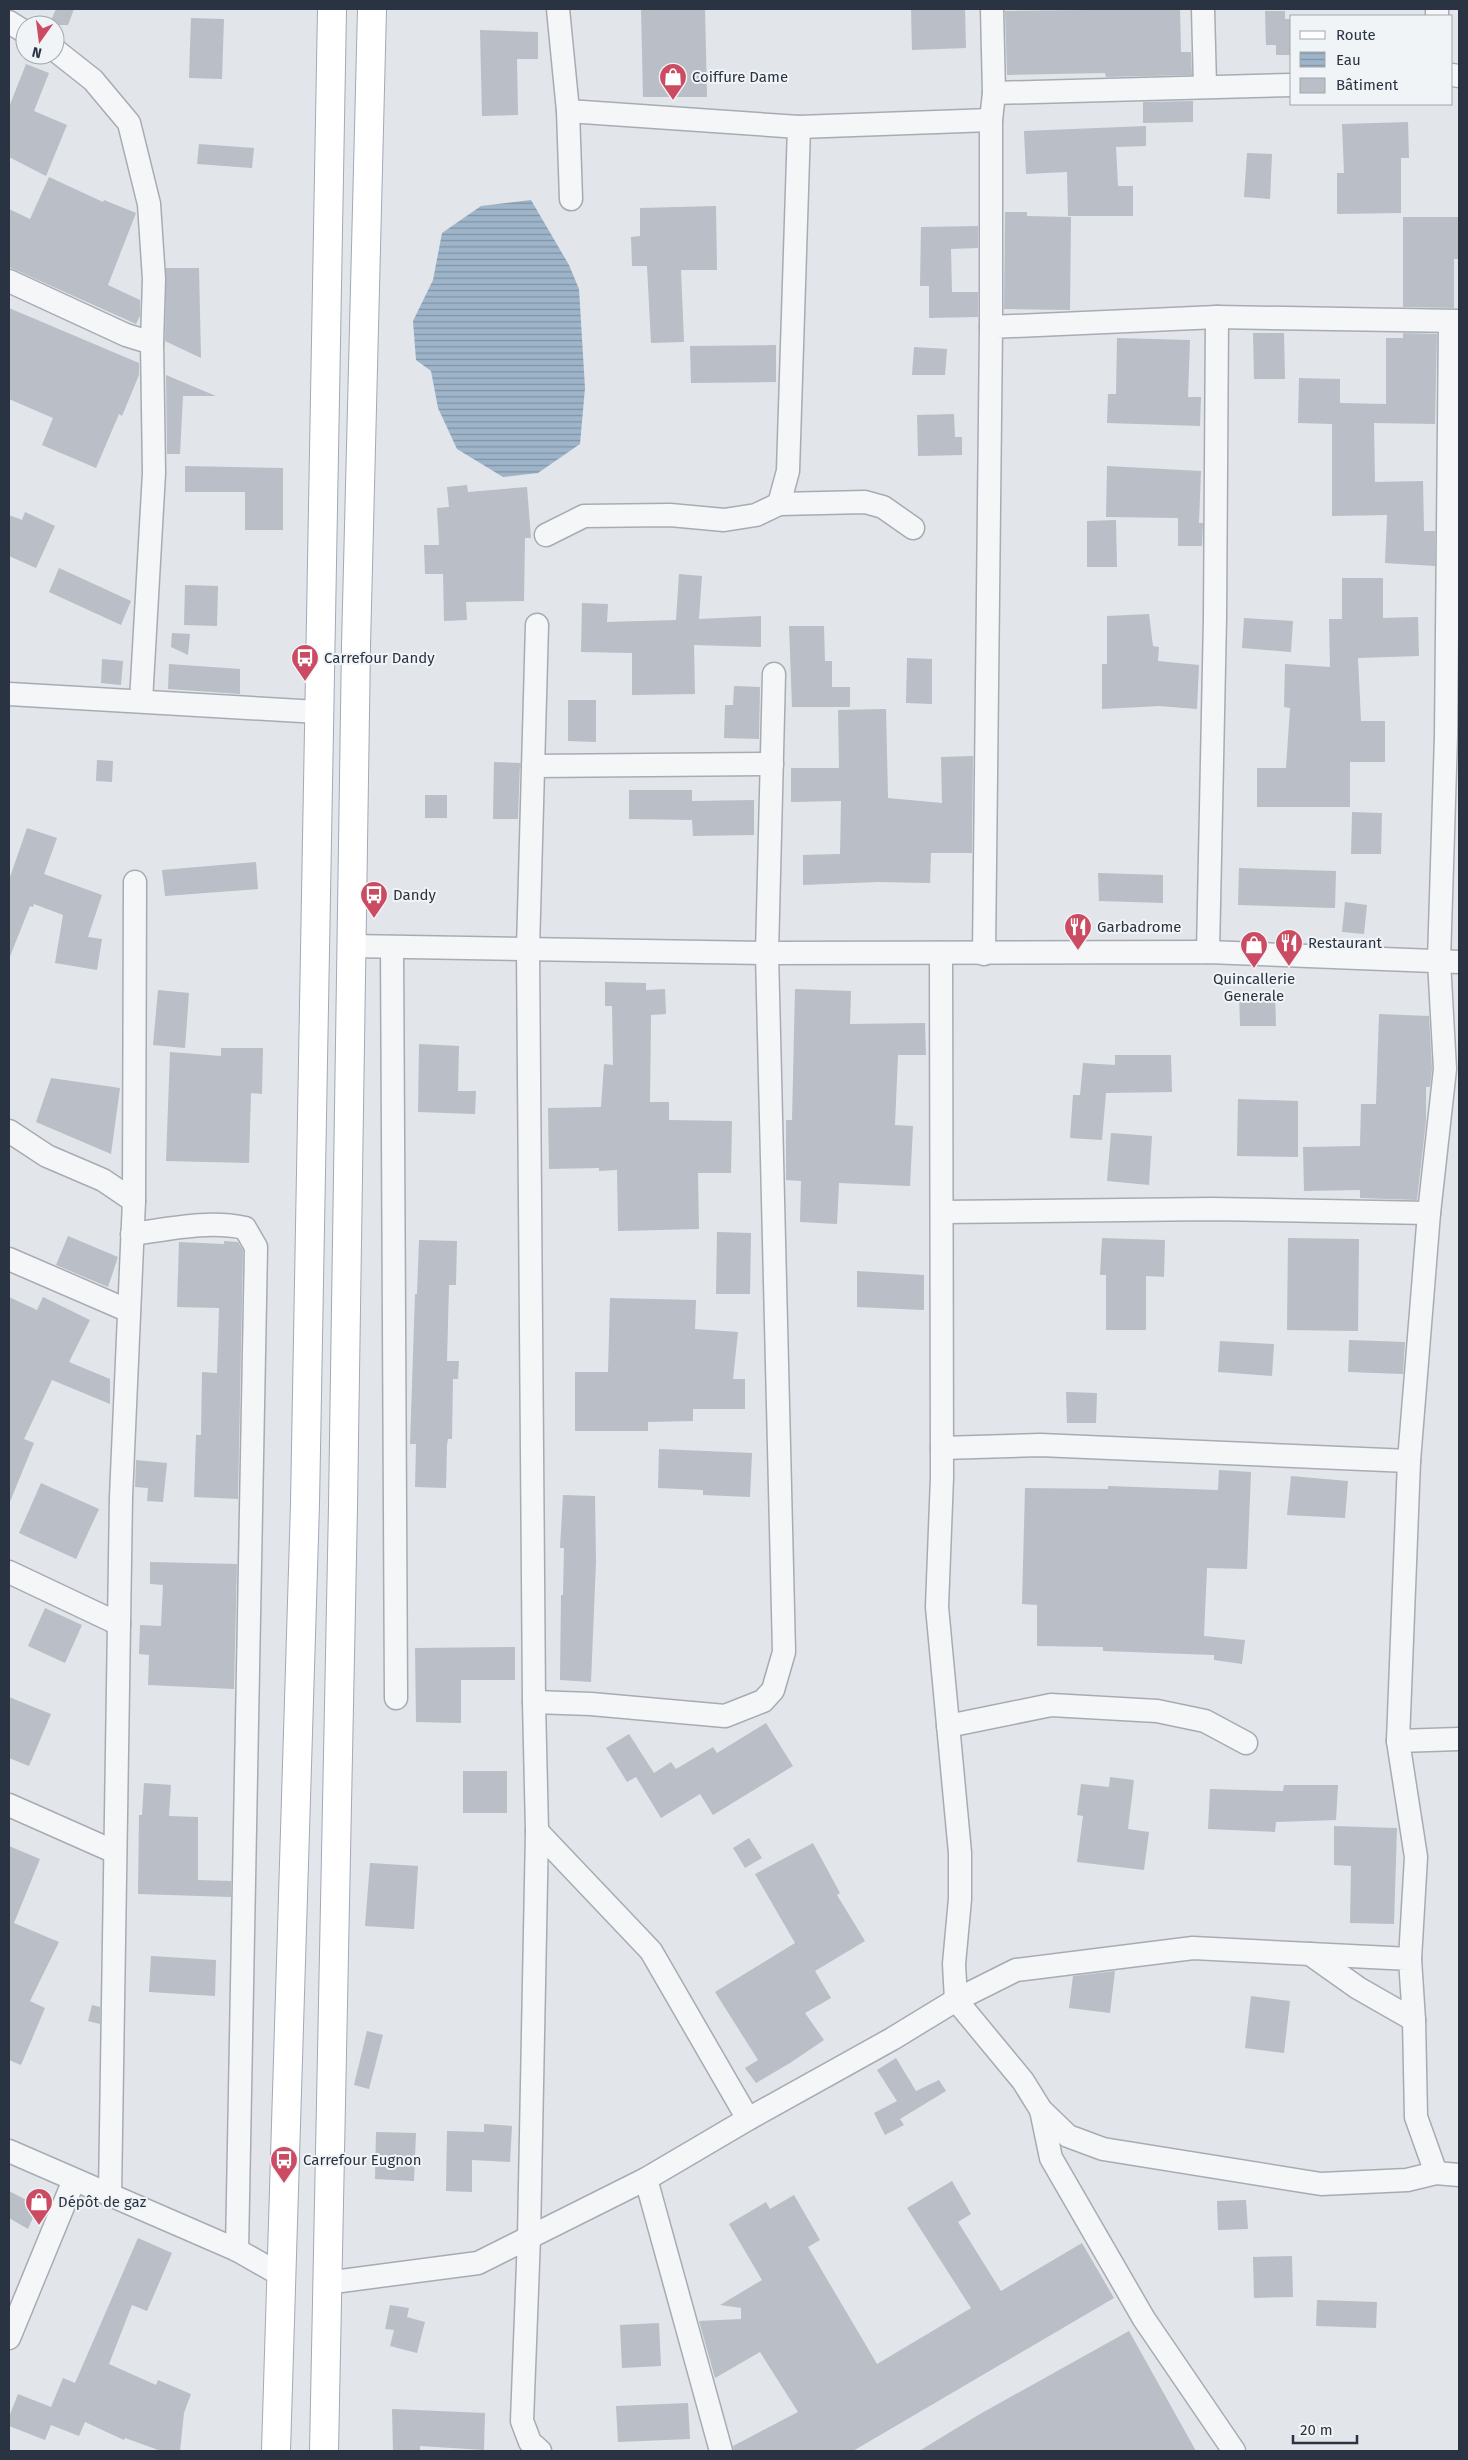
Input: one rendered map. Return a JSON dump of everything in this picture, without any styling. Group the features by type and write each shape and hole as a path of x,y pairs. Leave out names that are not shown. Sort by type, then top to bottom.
{"main road":[{"path":"276,2451 305,1504 332,9"},
{"path":"324,2451 326,2283 344,1506 356,646 372,9"}],"street":[{"path":"558,9 568,110 571,199"},
{"path":"984,954 991,327 991,120 994,93 992,9"},
{"path":"1203,9 1205,86"},
{"path":"65,58 94,80 129,123 149,204 154,279 152,343 154,473 141,701"},
{"path":"994,93 1290,85"},
{"path":"568,110 799,127 991,120"},
{"path":"779,504 788,471 799,127"},
{"path":"9,281 126,335 152,343"},
{"path":"991,327 1216,317 1454,322 1446,736 1449,961 1445,1069 1429,1213 1409,1460 1398,1741 1416,1857 1410,1959 1414,2020 1416,2117 1436,2173"},
{"path":"1208,952 1215,628 1216,317"},
{"path":"546,535 584,516 670,514 724,520 756,515 779,504 865,502 883,506 913,528"},
{"path":"537,625 528,949 534,1702 537,1831 529,2237 522,2422 530,2442 540,2451"},
{"path":"534,1702 591,1704 725,1716 763,1701 773,1690 784,1652 767,952 774,674"},
{"path":"9,694 318,712"},
{"path":"533,766 772,764"},
{"path":"110,2196 121,1497 134,1201 135,882"},
{"path":"351,946 984,954 1208,952 1449,961"},
{"path":"392,947 396,1698"},
{"path":"941,953 942,1448 937,1607 960,1853 960,1899 954,1964 956,2000 1023,2081 1041,2110 1068,2136 1113,2151 1321,2184 1407,2180 1436,2173 1459,2175"},
{"path":"9,1131 47,1156 103,1180 134,1201"},
{"path":"942,1212 1212,1209 1429,1213"},
{"path":"132,1234 205,1224 228,1224 245,1228 256,1247 237,2250"},
{"path":"9,1259 129,1311"},
{"path":"942,1448 1040,1445 1409,1460"},
{"path":"9,1572 119,1624"},
{"path":"948,1726 1051,1705 1157,1711 1205,1721 1246,1743"},
{"path":"1398,1741 1459,1739"},
{"path":"9,1805 115,1852"},
{"path":"537,1831 651,1951 748,2119"},
{"path":"326,2283 478,2263 646,2179 748,2119 892,2039 956,2000 1016,1970 1192,1948 1410,1959"},
{"path":"1310,1954 1358,1988 1414,2020"},
{"path":"1041,2110 1051,2158 1144,2319 1234,2451"},
{"path":"9,2150 110,2196 237,2250 281,2275"},
{"path":"646,2179 721,2451"},
{"path":"9,2338 74,2180"}],"water":[{"path":"531,200 569,265 579,289 585,388 580,444 538,473 503,477 457,449 438,408 431,371 416,360 413,321 433,280 442,233 481,206"}],"building":[{"path":"56,9 74,9 68,25 65,25 65,15 53,15"},
{"path":"641,9 705,9 707,97 643,97"},
{"path":"911,9 965,9 966,48 912,50"},
{"path":"1180,9 1181,52 1191,52 1192,75 1106,77 1105,73 1007,75 1005,11"},
{"path":"1265,11 1285,11 1285,19 1290,19 1290,55 1276,55 1276,45 1266,45"},
{"path":"191,18 224,19 222,79 189,78"},
{"path":"480,30 538,32 538,59 517,59 518,115 482,116"},
{"path":"26,65 49,73 34,111 67,125 46,176 9,157 9,107"},
{"path":"1193,101 1193,122 1143,123 1143,102"},
{"path":"1408,122 1409,158 1401,158 1401,213 1337,214 1337,173 1344,173 1342,124"},
{"path":"1146,126 1146,146 1116,147 1118,186 1133,186 1133,216 1068,216 1067,172 1026,174 1024,131"},
{"path":"199,144 254,148 252,168 197,164"},
{"path":"1247,153 1272,154 1270,199 1244,197"},
{"path":"49,177 103,202 104,200 136,213 108,285 140,300 140,316 136,324 9,267 9,209 30,219"},
{"path":"716,206 717,270 681,270 684,342 651,343 647,266 632,266 631,237 640,236 640,208"},
{"path":"1005,212 1027,212 1027,216 1071,217 1070,310 1004,309"},
{"path":"1403,217 1459,217 1459,259 1454,259 1454,308 1403,307"},
{"path":"978,226 978,248 951,249 952,292 978,292 978,317 929,318 929,286 920,286 921,227"},
{"path":"166,268 199,268 201,358 165,341"},
{"path":"9,308 139,363 139,375 122,416 119,414 96,468 42,445 53,418 9,399"},
{"path":"1253,333 1284,333 1285,379 1254,379"},
{"path":"1403,333 1437,334 1435,424 1374,423 1375,482 1423,481 1424,531 1435,531 1435,566 1385,563 1387,515 1332,516 1332,424 1298,423 1299,378 1340,379 1340,403 1386,404 1386,338 1403,338"},
{"path":"1117,338 1190,340 1188,397 1201,397 1200,426 1107,423 1108,394 1116,394"},
{"path":"776,345 776,382 691,383 690,346"},
{"path":"914,347 947,349 945,375 912,375"},
{"path":"166,375 216,396 183,396 180,454 167,454"},
{"path":"954,414 955,437 962,437 962,455 918,456 917,415"},
{"path":"185,466 283,468 283,530 245,530 245,492 185,492"},
{"path":"1107,466 1201,471 1199,523 1203,523 1202,546 1178,546 1178,518 1106,517"},
{"path":"467,485 468,492 527,487 531,538 525,538 524,601 466,602 467,620 444,621 443,574 425,574 424,545 439,545 437,508 449,507 447,487"},
{"path":"25,512 55,526 36,568 9,556 9,515 22,520"},
{"path":"1116,520 1117,567 1087,567 1087,521"},
{"path":"59,568 131,601 121,625 49,592"},
{"path":"679,574 702,576 699,619 761,616 761,647 694,645 695,694 632,695 632,653 581,652 582,603 608,604 607,622 676,620"},
{"path":"1342,578 1383,578 1383,618 1418,617 1419,656 1358,658 1361,721 1385,721 1385,762 1350,762 1350,807 1257,807 1257,768 1286,768 1290,708 1284,707 1285,664 1330,667 1329,619 1342,619"},
{"path":"185,585 218,586 217,626 184,625"},
{"path":"1149,614 1153,646 1159,647 1158,661 1199,665 1197,709 1159,706 1102,709 1102,664 1107,664 1107,616"},
{"path":"1244,618 1293,621 1291,652 1242,648"},
{"path":"789,626 824,626 825,661 832,661 832,687 850,687 850,707 792,707"},
{"path":"172,633 190,634 188,655 171,647"},
{"path":"907,658 932,659 932,704 906,703"},
{"path":"102,659 123,661 121,685 101,683"},
{"path":"169,664 240,669 240,694 168,689"},
{"path":"734,686 760,687 759,739 724,738 725,705 733,705"},
{"path":"568,700 596,700 596,742 568,741"},
{"path":"886,709 888,798 942,803 941,757 973,756 972,853 931,853 930,883 878,882 803,885 803,855 840,854 841,801 791,802 791,768 839,768 838,710"},
{"path":"97,760 113,761 112,782 96,781"},
{"path":"494,762 520,763 518,819 493,819"},
{"path":"629,790 692,790 692,801 754,800 754,835 693,836 692,820 629,819"},
{"path":"425,795 447,795 447,818 425,818"},
{"path":"1352,812 1382,813 1381,854 1351,854"},
{"path":"27,828 57,838 44,874 102,895 88,937 102,939 97,970 55,963 63,915 34,904 33,907 30,906 9,959 9,880"},
{"path":"256,862 258,889 165,896 162,870"},
{"path":"1239,868 1336,871 1335,908 1238,905"},
{"path":"1098,873 1163,875 1163,903 1099,901"},
{"path":"1345,902 1367,905 1364,934 1342,932"},
{"path":"605,982 646,983 646,990 665,989 666,1014 651,1015 650,1102 669,1102 669,1120 732,1121 731,1173 698,1173 699,1229 618,1231 617,1170 599,1171 599,1168 549,1169 548,1108 601,1107 604,1064 613,1065 612,1006 605,1006"},
{"path":"795,989 851,991 850,1024 925,1023 926,1055 898,1055 895,1125 913,1126 910,1186 839,1183 837,1224 800,1222 801,1181 786,1180 786,1120 792,1120"},
{"path":"158,990 189,993 185,1048 153,1045"},
{"path":"1239,994 1275,994 1276,1026 1240,1026"},
{"path":"1379,1014 1429,1016 1432,1069 1430,1087 1426,1087 1426,1121 1417,1200 1360,1198 1360,1190 1304,1191 1303,1147 1360,1146 1361,1104 1376,1104"},
{"path":"419,1044 459,1046 458,1091 476,1091 475,1114 418,1112"},
{"path":"221,1048 263,1048 262,1094 251,1093 249,1163 166,1161 170,1052 221,1056"},
{"path":"1115,1055 1171,1055 1172,1092 1106,1093 1102,1140 1070,1138 1073,1095 1080,1095 1083,1063 1115,1065"},
{"path":"51,1078 120,1088 111,1154 36,1122"},
{"path":"1238,1099 1298,1101 1298,1157 1237,1156"},
{"path":"1111,1133 1152,1136 1149,1185 1107,1181"},
{"path":"717,1232 751,1233 750,1294 716,1294"},
{"path":"68,1236 118,1257 108,1287 56,1265"},
{"path":"1102,1238 1165,1240 1164,1277 1146,1276 1146,1330 1106,1330 1106,1275 1100,1275"},
{"path":"1288,1238 1359,1239 1358,1331 1287,1330"},
{"path":"419,1240 457,1241 456,1285 449,1285 447,1361 459,1361 458,1379 453,1379 452,1439 448,1439 447,1445 446,1488 415,1487 416,1444 410,1444 415,1294 417,1294"},
{"path":"224,1241 238,1242 243,1250 238,1499 194,1497 196,1435 201,1435 202,1372 217,1373 219,1308 177,1307 179,1242 224,1244"},
{"path":"857,1271 924,1275 924,1310 857,1307"},
{"path":"9,1297 37,1310 43,1297 90,1320 69,1362 110,1379 110,1404 52,1380 24,1439 34,1443 9,1504"},
{"path":"610,1298 696,1300 695,1329 738,1332 733,1379 745,1379 745,1409 693,1409 693,1421 648,1422 648,1431 575,1431 575,1372 608,1372"},
{"path":"1349,1340 1405,1342 1403,1374 1348,1372"},
{"path":"1220,1341 1274,1344 1272,1376 1218,1372"},
{"path":"1066,1392 1097,1393 1096,1423 1067,1423"},
{"path":"659,1449 752,1453 750,1497 703,1495 703,1490 658,1488"},
{"path":"136,1460 167,1463 163,1502 147,1501 148,1488 135,1487"},
{"path":"1219,1470 1251,1472 1247,1569 1207,1568 1204,1636 1245,1640 1242,1664 1214,1660 1214,1655 1103,1651 1103,1647 1037,1646 1037,1605 1022,1604 1025,1488 1108,1489 1108,1486 1218,1490"},
{"path":"1291,1476 1348,1481 1345,1518 1287,1515"},
{"path":"41,1483 99,1509 76,1559 19,1533"},
{"path":"563,1495 595,1496 596,1561 591,1682 560,1680 561,1595 563,1595 564,1548 560,1548"},
{"path":"150,1562 237,1564 234,1689 148,1685 149,1655 139,1654 140,1625 161,1626 163,1585 150,1584"},
{"path":"45,1608 82,1625 65,1663 28,1646"},
{"path":"515,1647 515,1680 461,1680 461,1723 416,1722 415,1648"},
{"path":"9,1697 51,1714 29,1766 9,1758"},
{"path":"766,1723 793,1766 713,1815 700,1794 661,1818 636,1777 627,1782 606,1748 629,1734 654,1773 671,1762 676,1769 713,1747 717,1753"},
{"path":"463,1771 507,1771 507,1813 463,1813"},
{"path":"1110,1777 1134,1780 1128,1829 1149,1832 1144,1870 1077,1862 1083,1816 1077,1815 1081,1784 1109,1787"},
{"path":"144,1783 171,1785 169,1816 198,1817 198,1880 231,1881 231,1897 138,1894 139,1815 142,1815"},
{"path":"1284,1785 1338,1785 1336,1820 1276,1822 1275,1832 1208,1829 1210,1789 1283,1791"},
{"path":"1334,1826 1397,1828 1394,1924 1350,1923 1351,1866 1334,1865"},
{"path":"749,1838 762,1858 745,1868 733,1848"},
{"path":"813,1843 840,1893 837,1895 865,1941 815,1971 831,1998 805,2013 824,2040 756,2083 745,2068 758,2060 715,1992 795,1943 755,1874"},
{"path":"9,1846 40,1859 14,1923 59,1942 30,2001 45,2008 21,2065 9,2060"},
{"path":"370,1863 418,1866 414,1929 365,1926"},
{"path":"151,1956 216,1960 215,1996 149,1992"},
{"path":"1115,1971 1110,2013 1069,2008 1073,1976"},
{"path":"1251,1996 1290,2001 1284,2053 1245,2048"},
{"path":"92,2005 100,2007 100,2024 88,2021"},
{"path":"367,2031 383,2035 369,2089 354,2085"},
{"path":"896,2058 916,2091 939,2080 946,2091 900,2119 904,2125 885,2135 874,2113 897,2101 877,2070"},
{"path":"484,2124 512,2126 510,2162 472,2160 472,2192 446,2191 447,2131 484,2132"},
{"path":"376,2132 416,2133 414,2181 375,2179"},
{"path":"952,2181 971,2214 958,2222 1001,2291 1082,2243 1114,2298 853,2451 734,2451 733,2446 798,2412 760,2352 715,2378 699,2321 741,2319 741,2308 720,2305 762,2280 729,2224 766,2202 770,2209 794,2195 820,2240 808,2247 877,2364 971,2308 907,2208"},
{"path":"9,2191 38,2206 28,2229 9,2218"},
{"path":"1246,2200 1248,2229 1218,2230 1217,2201"},
{"path":"138,2238 172,2253 147,2311 132,2305 109,2364 156,2385 158,2380 191,2394 184,2413 180,2451 161,2451 125,2438 124,2440 85,2422 79,2436 51,2425 45,2440 9,2426 9,2417 18,2394 51,2407 63,2378 75,2383"},
{"path":"1292,2256 1293,2297 1254,2298 1253,2257"},
{"path":"1317,2300 1377,2302 1376,2328 1316,2326"},
{"path":"390,2305 409,2308 407,2317 425,2322 417,2353 390,2346 394,2330 385,2329"},
{"path":"659,2323 661,2366 622,2368 620,2325"},
{"path":"1129,2331 1196,2451 919,2451 980,2414"},
{"path":"688,2403 690,2439 618,2442 616,2406"},
{"path":"392,2409 485,2413 484,2450 420,2446 420,2451 393,2451"}],"place":[{"name":"Coiffure Dame","path":"673,101"},
{"name":"Carrefour Dandy","path":"305,682"},
{"name":"Dandy","path":"374,919"},
{"name":"Garbadrome","path":"1078,951"},
{"name":"Restaurant","path":"1289,967"},
{"name":"Quincallerie Generale","path":"1254,969"},
{"name":"Carrefour Eugnon","path":"284,2184"},
{"name":"Dépôt de gaz","path":"39,2226"}]}
